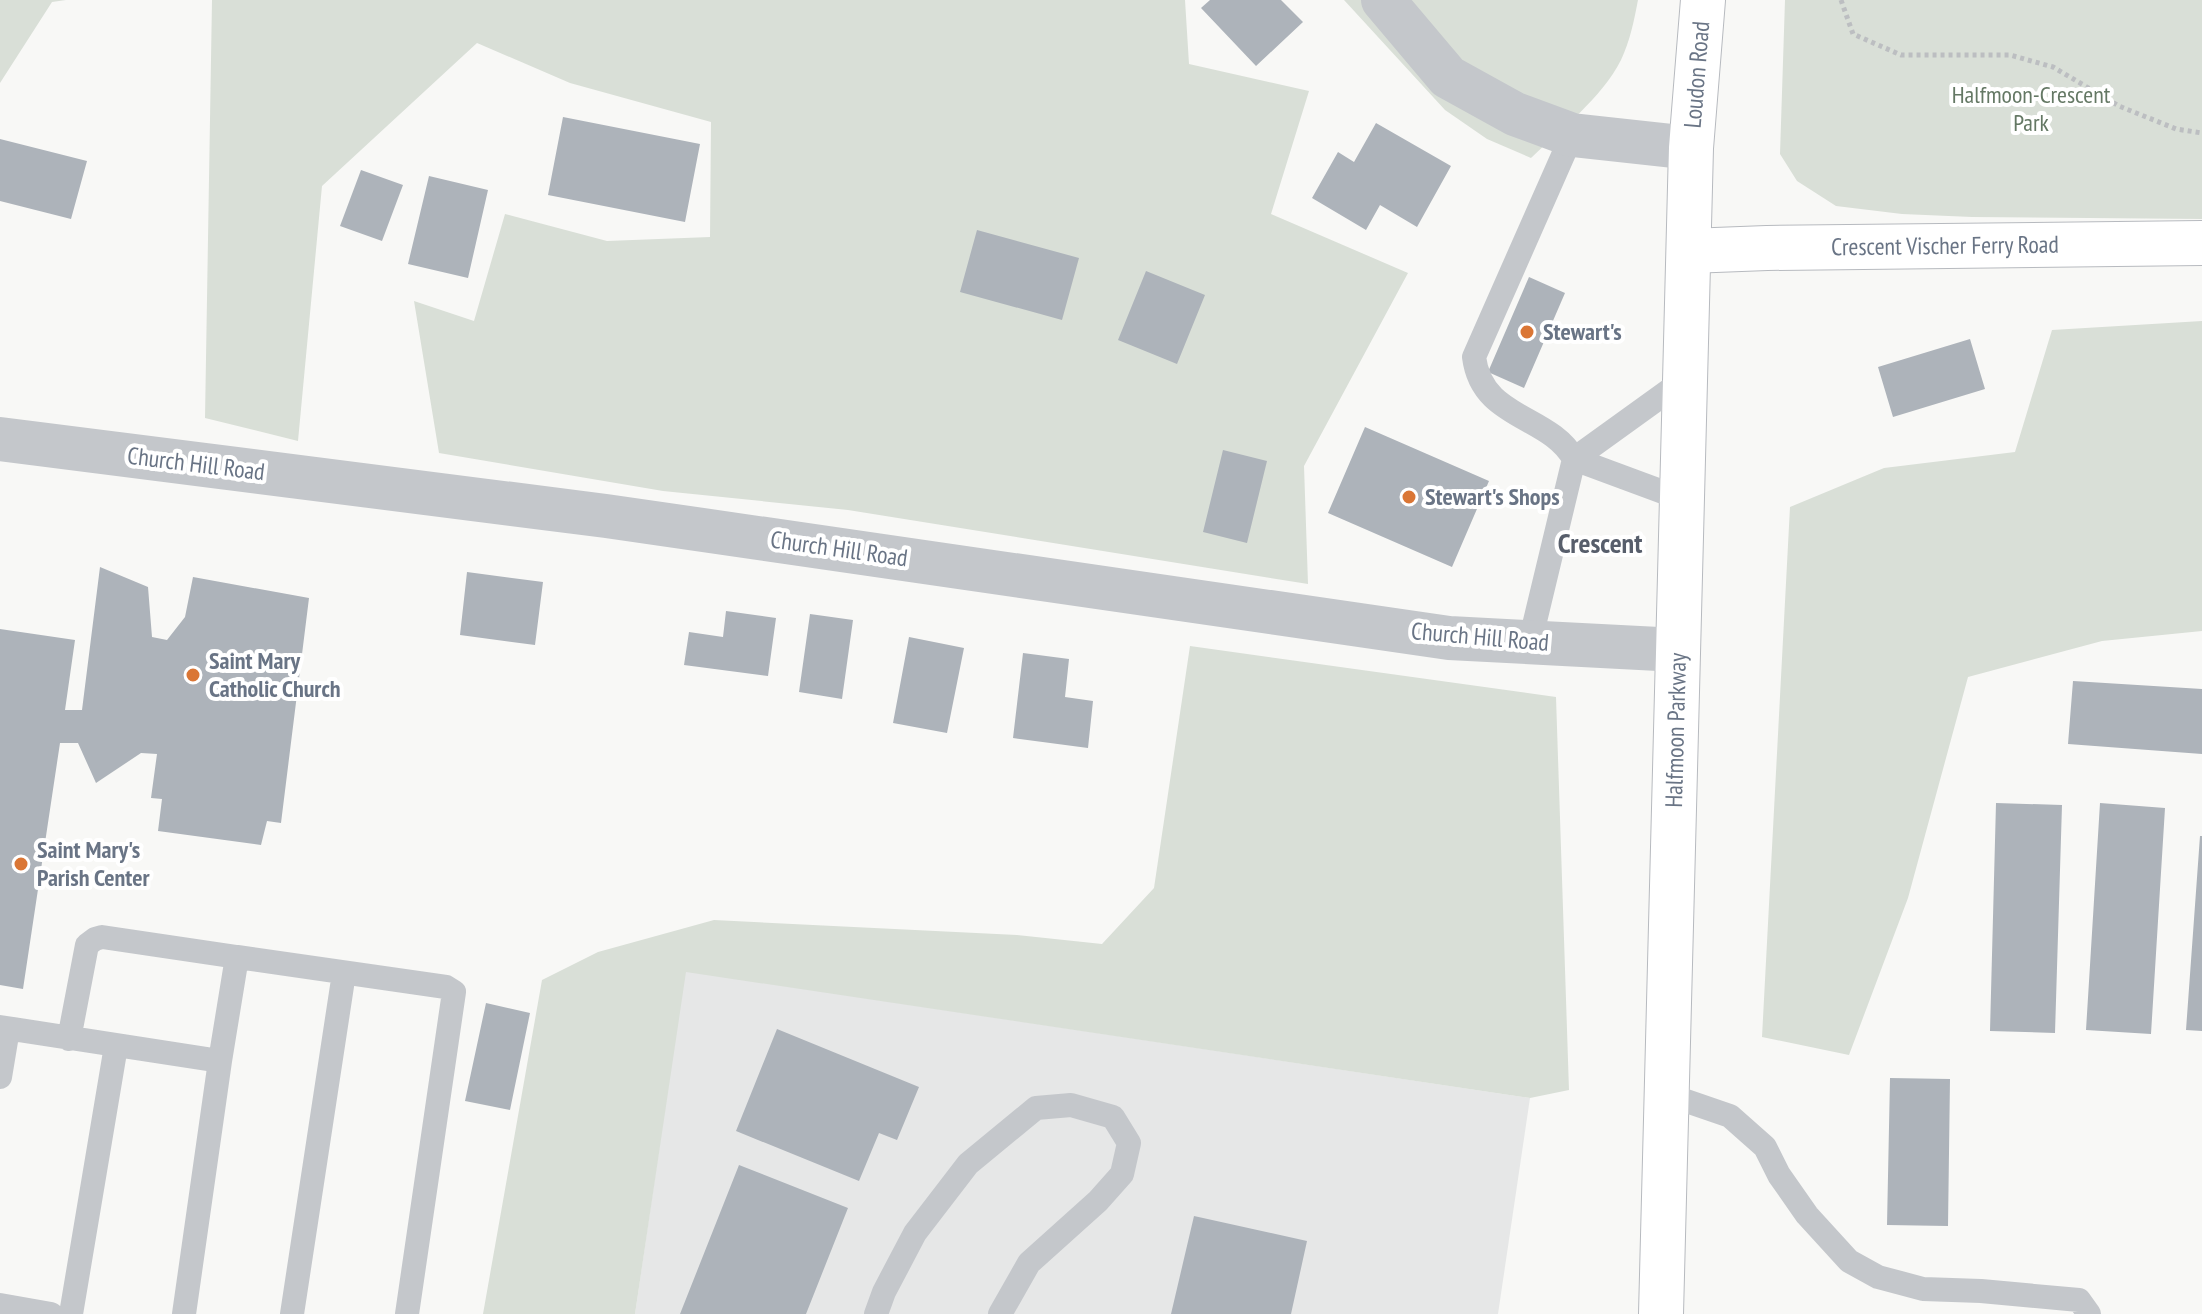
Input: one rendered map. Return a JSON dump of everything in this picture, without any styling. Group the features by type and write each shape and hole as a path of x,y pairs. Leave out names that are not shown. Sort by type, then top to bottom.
{"main road":[{"name":"Loudon Road","path":"1691,148 1703,0"},
{"name":"Halfmoon Parkway","path":"1661,1314 1691,148"},
{"name":"Crescent Vischer Ferry Road","path":"1689,251 2202,243"}],"street":[{"path":"1383,0 1448,77 1515,114 1572,135 1691,148"},
{"name":"Church Hill Road","path":"0,439 606,516 1449,638 1678,650"}],"lane":[{"path":"1572,135 1474,357 1476,373 1488,392 1520,419 1549,432 1566,445 1574,459 1682,499"},
{"path":"1530,642 1574,459 1685,379"},
{"path":"69,1039 87,945 102,937 446,987 454,992 407,1314"},
{"path":"184,1314 237,957"},
{"path":"292,1314 344,973"},
{"path":"0,1077 4,1028 220,1061"},
{"path":"71,1314 116,1046"},
{"path":"1666,1094 1730,1116 1765,1147 1779,1175 1807,1215 1849,1261 1878,1277 1923,1289 2079,1300 2089,1314"},
{"path":"876,1314 915,1233 968,1164 1036,1108 1071,1105 1113,1117 1129,1143 1122,1174 1098,1201 1029,1263 1000,1314"},
{"path":"0,1305 51,1314"}],"path":[{"path":"1841,0 1853,34 1901,55 2010,55 2053,67 2119,106 2176,129 2202,133"}],"shaded area":[{"path":"685,971 1530,1098 1498,1314 635,1314"}],"green space":[{"path":"0,0 66,0 52,2 0,83"},
{"path":"212,0 1185,0 1189,64 1309,91 1271,214 1408,273 1304,466 1308,584 848,510 663,491 439,453 414,301 474,321 505,214 607,241 710,237 711,122 570,83 477,43 322,186 298,441 205,418"},
{"path":"1344,0 1638,0 1627,46 1613,74 1580,112 1531,158 1487,139 1445,110"},
{"name":"Halfmoon-Crescent Park","path":"1785,0 2202,0 2202,219 1972,217 1902,214 1836,206 1797,181 1780,154"},
{"path":"2202,321 2202,631 2102,641 1968,677 1908,898 1849,1055 1762,1037 1790,507 1884,468 2015,452 2052,330"},
{"path":"1190,646 1556,697 1569,1090 1530,1098 686,972 635,1314 483,1314 542,980 598,952 714,920 1017,935 1102,944 1154,888"}],"building":[{"path":"1210,0 1281,0 1303,22 1256,66 1201,8"},
{"path":"563,117 700,144 685,222 548,195"},
{"path":"1376,123 1451,166 1417,227 1380,205 1366,230 1312,198 1338,152 1354,162"},
{"path":"0,139 87,161 71,219 0,201"},
{"path":"361,170 403,185 382,241 340,226"},
{"path":"429,176 488,190 468,278 408,264"},
{"path":"977,230 1079,258 1062,320 960,292"},
{"path":"1146,271 1205,295 1177,364 1118,340"},
{"name":"Stewart's","path":"1529,277 1565,293 1524,388 1488,372"},
{"path":"1970,339 1985,389 1893,417 1878,367"},
{"name":"Stewart's Shops","path":"1365,427 1489,481 1452,567 1328,513"},
{"path":"1223,450 1267,461 1247,543 1203,532"},
{"name":"Saint Mary Catholic Church","path":"100,567 148,587 152,637 167,640 185,617 193,577 309,598 281,823 267,821 261,845 158,831 162,799 151,798 157,754 141,753 96,783 78,743 60,743 23,989 0,985 0,629 75,640 65,710 82,710"},
{"path":"467,572 543,582 535,645 460,635"},
{"path":"726,611 776,618 768,676 684,665 689,632 723,637"},
{"path":"810,614 853,620 842,699 799,692"},
{"path":"909,637 964,648 947,733 893,723"},
{"path":"1023,653 1069,659 1065,697 1093,701 1088,748 1013,738"},
{"path":"2073,681 2202,689 2202,754 2068,744"},
{"path":"1996,803 2062,805 2055,1033 1990,1031"},
{"path":"2100,803 2165,808 2151,1034 2086,1030"},
{"path":"2202,836 2202,1031 2186,1030"},
{"path":"486,1003 530,1013 510,1110 465,1101"},
{"path":"777,1029 919,1087 897,1140 879,1133 859,1181 736,1131"},
{"path":"1890,1078 1950,1079 1948,1226 1887,1225"},
{"path":"739,1165 848,1208 806,1314 680,1314"},
{"path":"1194,1216 1307,1241 1291,1314 1171,1314"}],"place":[{"name":"Stewart's","path":"1527,332"},
{"name":"Stewart's Shops","path":"1409,497"},
{"name":"Saint Mary Catholic Church","path":"193,675"},
{"name":"Saint Mary's Parish Center","path":"21,864"}],"district":[{"name":"Crescent","path":"1600,543"}]}
